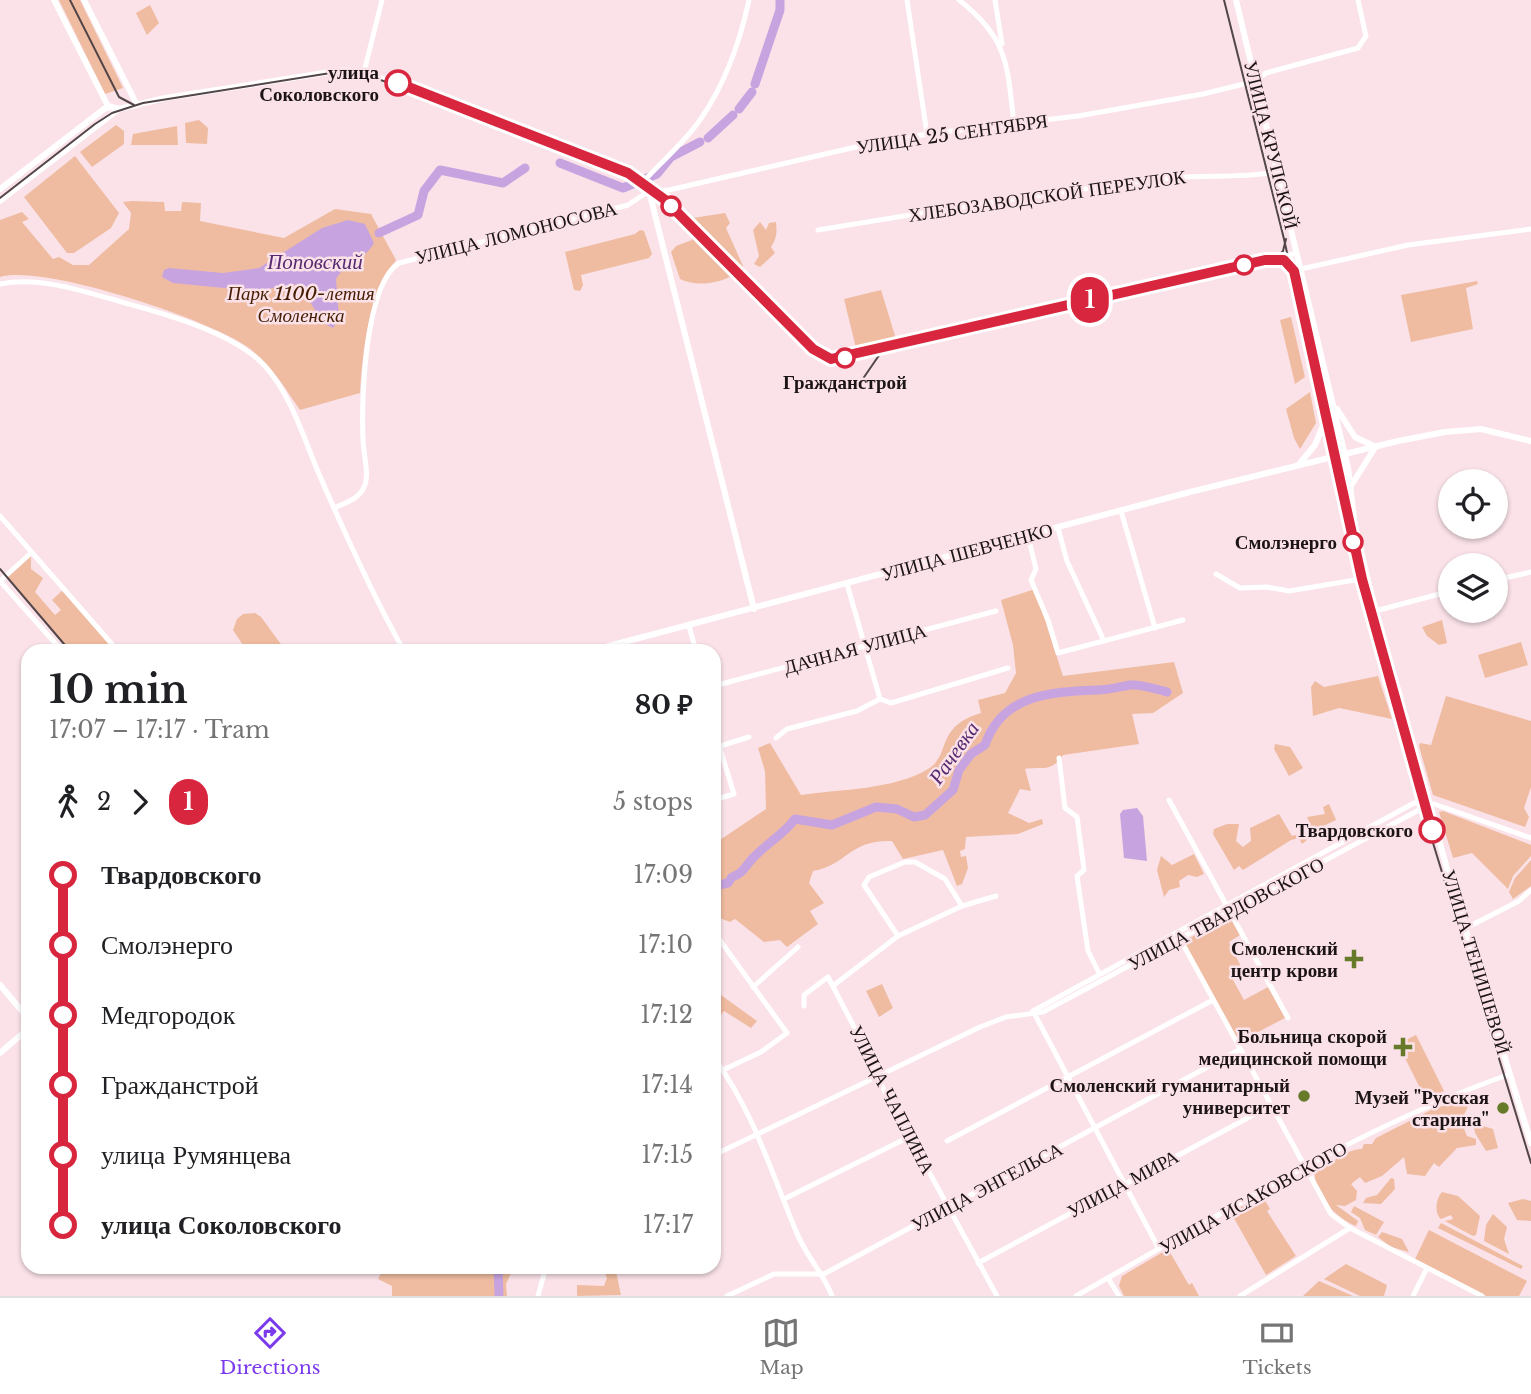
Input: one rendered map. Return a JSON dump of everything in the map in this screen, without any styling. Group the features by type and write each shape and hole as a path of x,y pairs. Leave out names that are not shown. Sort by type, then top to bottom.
{"main road":[{"path":"54,0 114,116"},
{"path":"84,0 136,103"},
{"name":"УЛИЦА КРУПСКОЙ","path":"1236,0 1332,401 1341,455"},
{"path":"0,189 108,106 120,108 136,103 343,70 364,72 628,175 642,183 649,191 754,609"},
{"path":"0,201 114,116 120,108"},
{"path":"1332,401 1348,430 1364,443 1376,446 1348,491"},
{"path":"1297,466 1315,445 1332,401"},
{"name":"УЛИЦА ШЕВЧЕНКО","path":"618,644 1376,446 1445,432 1481,429 1531,441"},
{"name":"УЛИЦА ТЕНИШЕВОЙ","path":"1341,455 1375,611 1428,802 1531,1143"},
{"path":"0,985 21,1010"},
{"path":"0,1053 21,1035"}],"street":[{"path":"364,72 382,0"},
{"path":"642,183 699,121 726,72 742,32 749,0"},
{"path":"907,0 927,134"},
{"path":"959,0 981,17 996,34 1003,51"},
{"path":"995,0 1014,124"},
{"name":"УЛИЦА 25 СЕНТЯБРЯ","path":"649,191 669,190 860,146 927,134 1158,103 1256,81 1266,73 1358,48 1366,36 1358,0"},
{"name":"ХЛЕБОЗАВОДСКОЙ ПЕРЕУЛОК","path":"818,230 1072,190 1179,177 1259,176 1277,172"},
{"name":"УЛИЦА ЛОМОНОСОВА","path":"334,508 359,496 366,484 362,419 365,354 377,305 395,265 628,205 649,191"},
{"path":"1301,269 1408,245 1531,229"},
{"path":"809,349 821,357 841,361 1297,253"},
{"path":"0,284 29,282 69,288 176,317 202,327 264,365 284,394 334,508 401,644"},
{"path":"1121,511 1155,628"},
{"path":"0,516 112,644"},
{"path":"1058,528 1068,561 1104,641"},
{"path":"1028,536 1036,569 1031,580 1058,653 1183,620"},
{"path":"31,553 0,581 56,644"},
{"path":"1508,577 1531,572"},
{"path":"1216,574 1240,588 1267,587 1289,591 1367,578"},
{"path":"847,584 880,699"},
{"path":"1375,611 1438,595"},
{"name":"ДАЧНАЯ УЛИЦА","path":"721,685 996,611"},
{"path":"689,626 694,644"},
{"path":"776,738 788,729 857,711 880,699 891,703 1008,668"},
{"path":"721,747 749,737"},
{"path":"1059,758 1065,808 1077,817 1084,870 1077,876 1088,951 1099,973"},
{"path":"721,760 733,794 721,798"},
{"path":"1169,800 1288,1018"},
{"path":"1428,802 1531,838"},
{"name":"УЛИЦА ТВАРДОВСКОГО","path":"721,1152 980,1027 1033,1011 1414,803 1428,802"},
{"name":"УЛИЦА ТВАРДОВСКОГО","path":"1033,1011 1043,1012 1180,940 1417,811 1428,802"},
{"path":"1312,858 1315,866"},
{"path":"898,936 864,885 869,877 905,862 915,862 945,879 962,906"},
{"path":"1466,928 1518,901 1531,890"},
{"path":"835,985 898,936 962,906 996,896"},
{"path":"1176,931 1303,1169 1331,1214 1350,1228 1482,1296"},
{"path":"721,942 787,1033 761,1052 723,1070"},
{"path":"753,987 799,947"},
{"name":"УЛИЦА ЧАПЛИНА","path":"804,1006 804,995 828,977 835,985 875,1067 876,1075 997,1296"},
{"path":"947,1141 1213,1000"},
{"path":"1033,1011 1159,1249"},
{"name":"УЛИЦА ЭНГЕЛЬСА","path":"727,1296 774,1274 824,1274 1239,1050"},
{"path":"721,1067 758,1134 809,1257 824,1274 832,1296"},
{"name":"УЛИЦА ИСАКОВСКОГО","path":"1076,1296 1303,1169 1434,1102 1510,1074"},
{"name":"УЛИЦА МИРА","path":"978,1263 1270,1106"},
{"path":"784,1199 909,1137"},
{"path":"1240,1296 1350,1228"},
{"path":"1413,1296 1427,1268"},
{"path":"538,1296 544,1274"},
{"path":"1108,1278 1119,1296"}],"green space":[{"path":"59,0 80,0 123,88 105,94"},
{"path":"150,5 159,23 147,35 136,13"},
{"path":"199,120 208,128 207,144 186,143 185,123"},
{"path":"116,125 124,131 124,144 92,167 80,152"},
{"path":"177,126 178,145 131,145 133,134"},
{"path":"75,156 119,213 111,228 74,253 67,253 24,197"},
{"name":"Парк 1100-летия Смоленска","path":"123,202 164,202 165,211 181,211 182,202 201,203 200,221 284,238 335,209 371,214 396,260 373,307 365,341 360,393 300,410 277,377 249,348 200,323 88,286 22,275 0,277 0,220 22,212 29,219 22,222 53,259 59,257 73,265 89,265 129,229 131,213"},
{"path":"725,213 730,223 726,228 743,266 731,276 714,282 696,283 680,279 671,252 676,246 692,240 693,218"},
{"path":"760,222 766,230 769,223 776,222 776,229 771,247 775,253 760,267 754,264 759,256 753,230"},
{"path":"640,230 644,231 652,254 649,258 581,275 583,285 580,291 574,290 565,252 635,234"},
{"path":"1477,281 1478,284 1466,288 1473,329 1411,342 1401,295"},
{"path":"881,290 896,339 856,348 844,299"},
{"path":"1291,317 1305,377 1295,384 1280,320"},
{"path":"1310,392 1316,423 1300,449 1286,409"},
{"path":"31,553 31,569 43,578 35,592 55,615 61,610 52,600 64,589 111,644 64,644 6,576"},
{"path":"1035,589 1063,676 1174,662 1183,693 1153,713 1132,714 1139,744 1063,755 1051,767 1025,769 1031,791 1020,789 1008,813 1029,823 1042,819 1043,824 1018,834 966,837 965,849 960,851 961,857 966,856 968,868 962,884 957,886 943,850 903,859 892,841 877,842 857,848 834,864 813,871 809,883 824,903 810,911 818,924 787,947 780,940 764,942 735,919 730,922 721,919 721,839 766,809 765,771 758,748 770,743 801,795 883,785 928,769 940,756 956,726 981,713 978,700 1005,693 1016,673 1013,645 1001,600"},
{"path":"255,613 261,617 281,644 242,644 233,630 237,619 243,614"},
{"path":"1438,621 1443,623 1447,643 1439,645 1427,636 1422,627"},
{"path":"1521,642 1528,665 1485,678 1478,655"},
{"path":"1378,676 1392,719 1339,708 1313,716 1311,687 1315,681 1324,687"},
{"path":"1446,696 1531,721 1531,787 1524,808 1529,817 1525,827 1433,795 1419,746 1420,743 1431,745"},
{"path":"1275,744 1290,747 1303,768 1289,776 1274,749"},
{"path":"1329,804 1336,820 1313,831 1307,817 1325,814 1323,807"},
{"path":"1443,811 1531,845 1531,856 1513,876 1508,889 1472,853 1453,858 1439,812"},
{"path":"1279,814 1292,836 1306,832 1307,840 1302,844 1299,838 1291,840 1243,870 1239,866 1234,870 1213,834 1214,829 1227,824 1239,824 1236,841 1243,847 1251,841 1250,828"},
{"path":"1194,854 1204,874 1197,877 1188,875 1179,881 1180,887 1169,890 1164,897 1157,870 1161,856 1172,865"},
{"path":"1531,860 1531,886 1513,899 1509,892 1515,878"},
{"path":"1230,917 1240,935 1229,942 1243,971 1232,978 1244,1000 1268,987 1285,1018 1239,1042 1182,942"},
{"path":"882,984 893,1008 879,1017 866,991"},
{"path":"721,995 757,1021 751,1028 724,1011 721,1015"},
{"path":"1416,1035 1444,1091 1426,1100 1398,1044"},
{"path":"1455,1102 1469,1103 1463,1125 1467,1136 1476,1139 1476,1145 1457,1148 1439,1167 1434,1163 1425,1176 1407,1174 1404,1157 1382,1176 1365,1183 1360,1177 1351,1184 1357,1191 1356,1200 1345,1206 1336,1205 1358,1221 1356,1226 1334,1212 1318,1189 1315,1173 1342,1155 1362,1149 1364,1144 1372,1144 1376,1138 1433,1109"},
{"path":"1473,1123 1493,1129 1498,1148 1486,1151 1475,1133"},
{"path":"1391,1178 1394,1179 1395,1189 1381,1204 1363,1203 1366,1198 1377,1195"},
{"path":"1442,1192 1458,1196 1480,1216 1476,1235 1473,1236 1445,1221 1453,1219 1451,1215 1441,1219 1437,1206"},
{"path":"1262,1195 1270,1209 1267,1211 1296,1256 1266,1275 1231,1213"},
{"path":"1523,1199 1531,1201 1531,1221 1517,1220 1508,1203"},
{"path":"1354,1206 1384,1222 1376,1235 1365,1230 1360,1218 1351,1212"},
{"path":"1493,1214 1507,1227 1504,1239 1509,1254 1484,1241 1486,1225"},
{"path":"1441,1223 1523,1266 1521,1269 1438,1228"},
{"path":"1429,1230 1527,1281 1519,1296 1486,1296 1415,1259"},
{"path":"1382,1232 1402,1239 1409,1252 1391,1247 1378,1237"},
{"path":"1168,1249 1189,1285 1192,1283 1199,1296 1124,1296 1119,1286 1122,1276"},
{"path":"1346,1264 1387,1285 1384,1296 1360,1296 1324,1279"},
{"path":"380,1274 511,1274 506,1284 507,1296 392,1296 392,1286 378,1279"},
{"path":"606,1274 616,1274 621,1295 577,1296 577,1285 604,1286"},
{"path":"1319,1281 1353,1296 1303,1296"}],"water":[{"name":"Поповский","path":"348,220 365,224 374,243 336,279 339,319 333,328 323,323 299,284 255,291 173,283 162,277 164,270 169,268 223,273 259,268 322,228"},
{"path":"1137,808 1143,816 1147,861 1124,858 1120,814 1123,810"}],"waterway":[{"path":"755,84 780,10 780,0"},
{"path":"739,109 752,92"},
{"path":"708,138 733,115"},
{"path":"560,163 623,188 657,174 671,157 700,142"},
{"path":"379,233 418,215 424,191 440,170 503,183 525,168"},
{"name":"Рачевка","path":"721,884 728,883 741,872 795,819 832,825 876,807 897,809 914,817 925,815 953,790 959,770 971,754 985,745 1003,715 1030,699 1062,692 1106,690 1130,685 1167,692"},
{"name":"Рачевка","path":"498,1274 499,1296"}],"tram line":[{"path":"70,0 119,97 134,105"},
{"path":"1224,0 1284,239 1359,579 1426,820 1531,1163"},
{"path":"0,198 112,113 143,103 343,71 363,74 398,86 640,183 814,353 826,360 845,361 1273,261 1283,251 1286,239"},
{"name":"1","path":"398,83 628,173 641,181 664,199 825,358 845,358 1271,258 1284,260 1294,271 1362,579 1432,830"},
{"path":"1268,259 1284,260 1294,271"},
{"path":"860,383 882,351"},
{"path":"0,569 64,644"}],"place":[{"name":"улица Соколовского","path":"398,83"},
{"name":"Гражданстрой","path":"845,358"},
{"name":"Смолэнерго","path":"1353,542"},
{"name":"Твардовского","path":"1432,830"},
{"name":"Смоленский центр крови","path":"1354,959"},
{"name":"Больница скорой медицинской помощи","path":"1403,1047"},
{"name":"Смоленский гуманитарный университет","path":"1304,1096"},
{"name":"Музей \"Русская старина\"","path":"1503,1108"}]}
